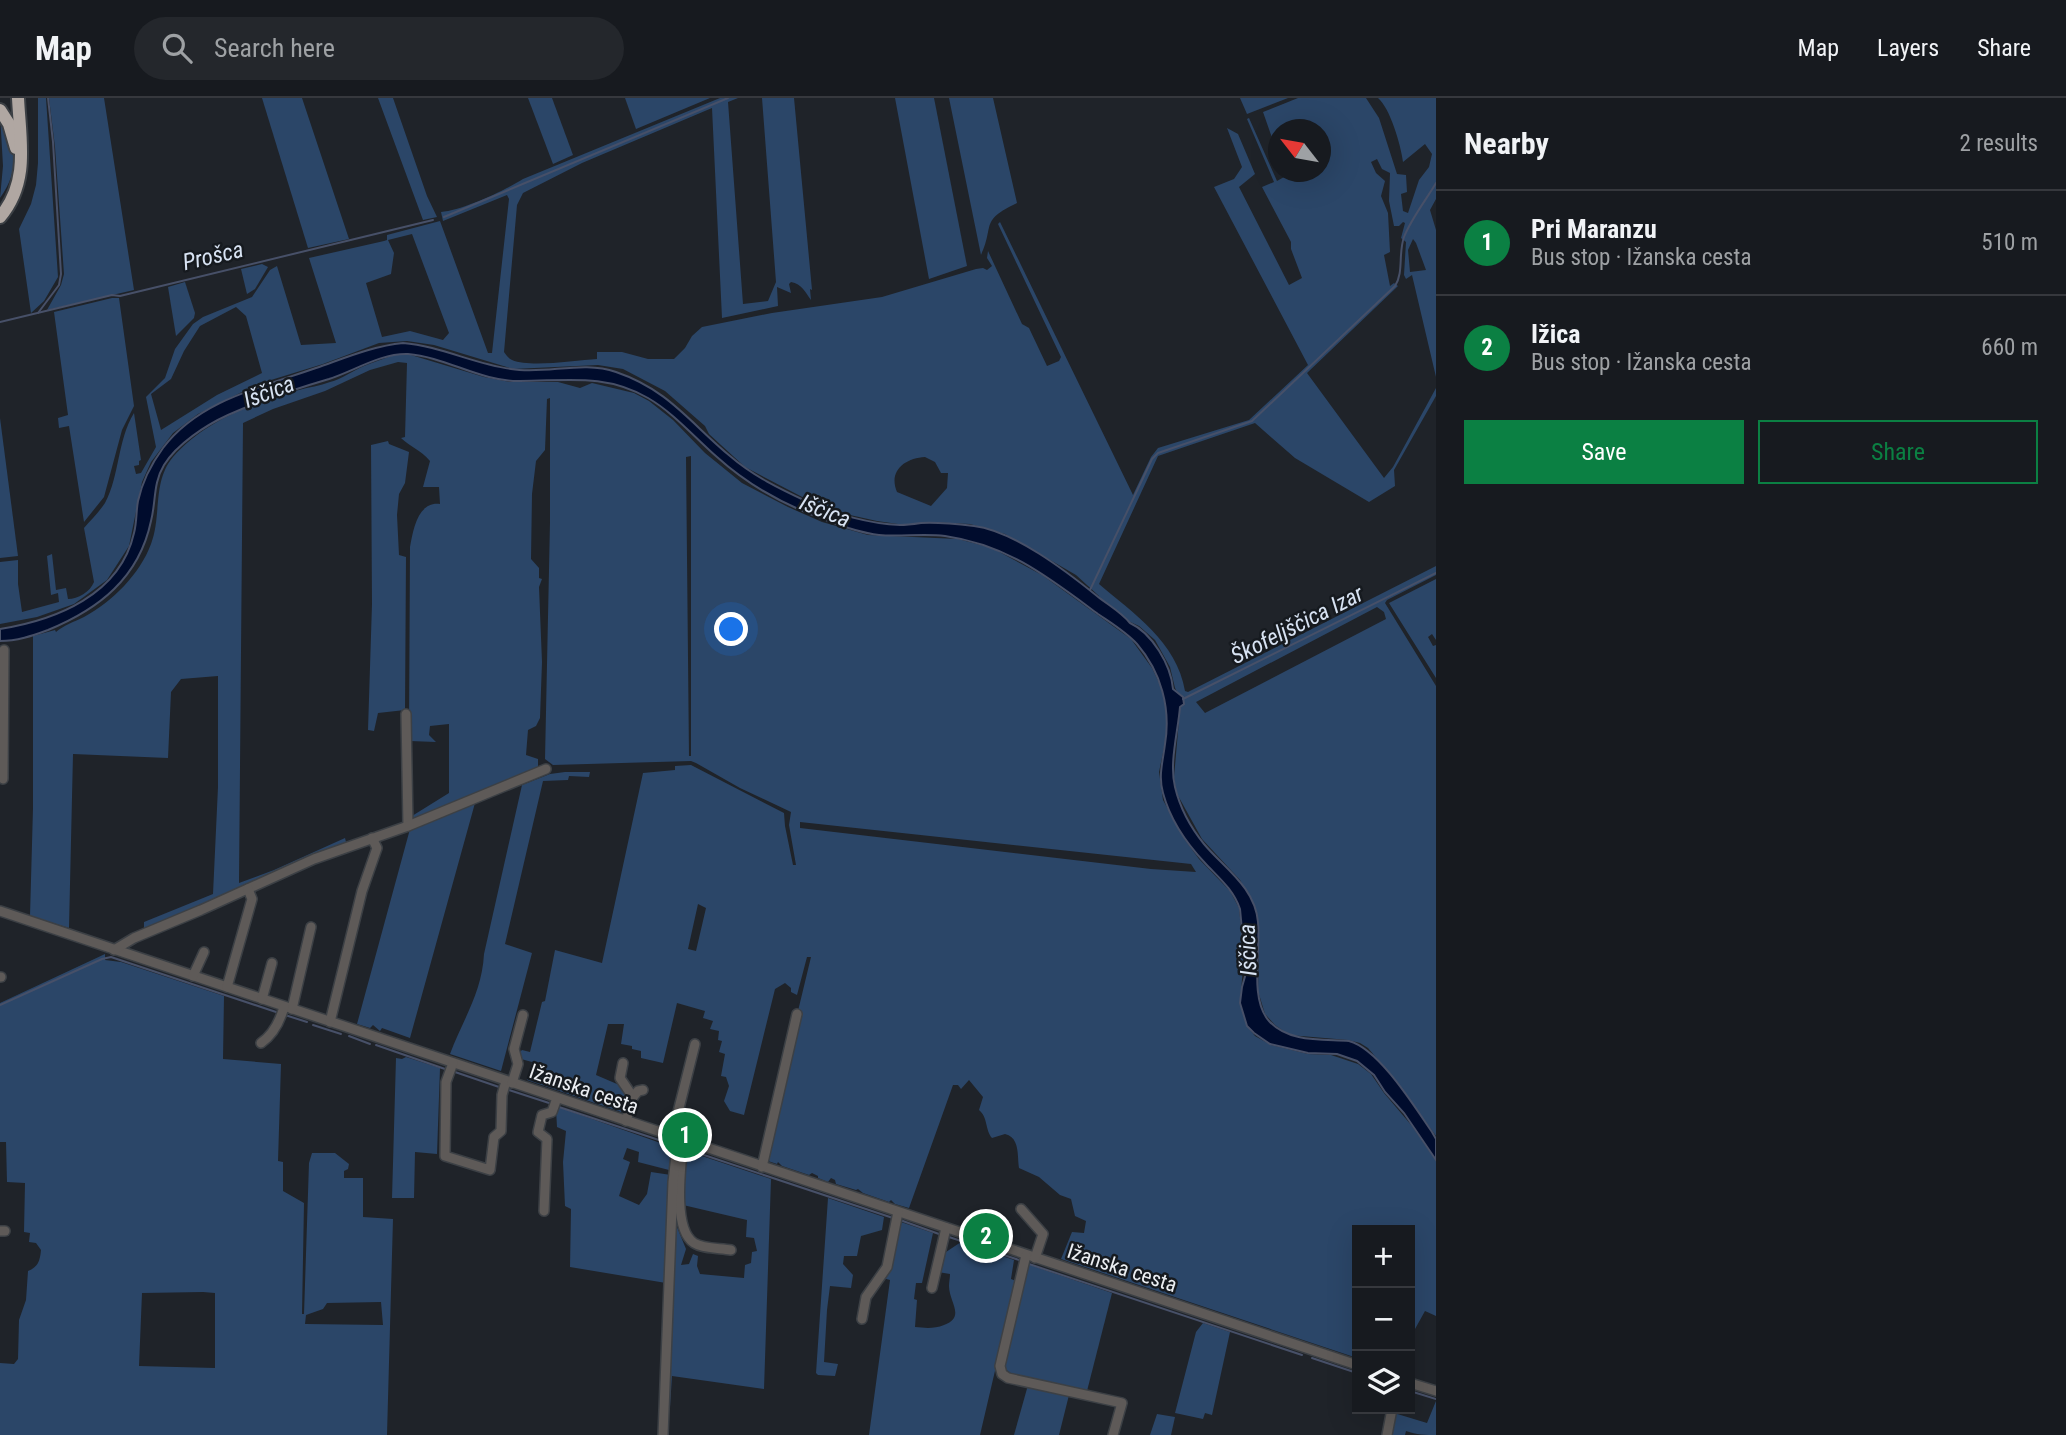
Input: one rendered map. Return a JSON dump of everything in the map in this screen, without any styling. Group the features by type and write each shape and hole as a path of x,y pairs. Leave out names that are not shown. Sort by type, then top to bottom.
{"highway":[{"path":"0,217 14,195 22,167 19,98"},
{"path":"0,110 14,138 17,159 14,181 0,209"}],"street":[{"path":"4,650 4,779"},
{"path":"407,714 408,826"},
{"path":"114,950 134,937 314,859 408,826 546,769"},
{"path":"330,1022 362,891 377,848 372,838"},
{"path":"227,988 252,899 248,889"},
{"name":"Ižanska cesta","path":"0,911 1352,1363"},
{"path":"261,1043 269,1038 288,1008 311,927"},
{"path":"193,976 204,952"},
{"path":"262,999 272,963"},
{"path":"762,1167 797,1014"},
{"path":"453,1063 446,1082 444,1156 490,1170 494,1138 501,1131 502,1095 518,1064 514,1049 523,1015"},
{"path":"663,1435 673,1195 678,1138 695,1044"},
{"path":"623,1063 620,1078 633,1097"},
{"path":"626,1121 633,1097 643,1090"},
{"path":"544,1210 547,1139 538,1132 542,1115 552,1112 557,1098"},
{"path":"678,1138 681,1222 684,1234 695,1244 731,1250"},
{"path":"1021,1209 1043,1234 1031,1256 999,1366 1002,1374 1008,1378 1122,1403 1113,1435"},
{"path":"862,1319 866,1297 887,1267 898,1212"},
{"path":"932,1288 946,1228"},
{"path":"1415,1384 1436,1391"},
{"path":"1387,1435 1391,1414"}],"shaded area":[{"path":"38,98 46,98 58,277 44,301 31,313 19,229 31,204 36,185"},
{"path":"49,98 104,98 134,290 47,310 64,274"},
{"path":"262,98 302,98 349,239 308,248"},
{"path":"378,98 393,98 437,217 423,220"},
{"path":"528,98 552,98 573,155 553,164"},
{"path":"625,98 710,98 636,129"},
{"path":"720,98 738,98 728,102 743,304 768,301 776,282 762,98 794,98 811,300 801,286 791,282 791,293 777,287 778,306 722,318 712,108 582,163 523,193 517,205 504,352 507,356 512,360 530,363 597,359 597,352 622,352 648,359 674,359 702,327 772,313 882,297 976,269 987,270 992,266 987,258 988,251 1022,324 1029,328 1047,366 1059,361 1061,357 998,224 1000,222 1133,495 1158,448 1249,420 1308,365 1214,187 1234,179 1242,167 1227,128 1238,134 1255,174 1239,187 1289,285 1302,278 1291,242 1262,187 1274,182 1331,182 1331,119 1268,119 1268,126 1263,112 1298,98 1366,98 1379,118 1397,174 1406,175 1407,192 1401,194 1403,211 1408,213 1419,180 1429,167 1432,154 1425,144 1403,162 1391,118 1378,98 1436,98 1436,199 1430,210 1436,230 1436,377 1412,275 1406,279 1404,275 1406,242 1401,238 1405,223 1394,226 1389,201 1390,173 1382,169 1377,159 1371,162 1376,173 1385,181 1381,196 1388,213 1390,252 1384,255 1390,286 1394,283 1398,286 1307,373 1384,478 1393,467 1436,388 1436,396 1394,470 1395,486 1369,502 1295,458 1255,423 1158,456 1099,584 1139,618 1163,643 1173,658 1185,691 1188,692 1436,566 1436,575 1385,603 1436,686 1436,1136 1368,1048 1348,1040 1289,1035 1265,1014 1258,991 1259,948 1248,894 1240,880 1202,839 1176,792 1174,777 1180,709 1183,703 1175,688 1170,667 1155,640 1139,626 1100,601 1099,596 1076,575 1005,534 970,524 928,522 905,525 877,521 850,515 808,500 745,467 709,434 705,426 665,391 623,369 598,365 513,369 434,345 407,341 379,343 258,384 198,414 173,433 151,462 142,482 129,546 107,580 74,604 37,617 0,624 0,562 18,560 22,612 59,602 58,593 51,595 47,556 52,554 56,590 66,588 68,599 72,599 90,589 94,582 84,528 103,506 110,492 124,435 134,413 141,460 139,465 134,466 136,474 141,473 156,447 146,397 165,378 175,349 193,324 203,317 252,297 270,270 277,266 301,345 336,343 309,258 384,241 387,240 387,235 440,221 488,353 492,353 509,199 507,195 443,221 441,212 460,208 523,179","holes":["412,234 449,333 443,340 410,331 382,337 366,283 391,274 394,253 388,240","1413,239 1416,243 1426,270 1410,272 1408,250","236,307 246,316 262,373 217,395 161,430 151,394 171,379 200,326","925,457 935,462 941,473 948,473 947,488 931,506 897,492 895,485 900,467","1377,607 1384,612 1386,619 1205,713 1196,702"]},
{"path":"895,98 934,98 967,266 929,279"},
{"path":"949,98 993,98 1017,203 993,219 981,255"},
{"path":"1240,98 1288,98 1247,114"},
{"path":"0,114 14,157 11,177 0,198 3,166"},
{"path":"1249,118 1268,161 1268,168 1247,119"},
{"path":"262,264 268,267 255,289 247,294 241,269"},
{"path":"185,282 195,313 194,318 176,336 168,287"},
{"path":"119,298 134,406 122,430 104,497 84,522 69,426 59,428 58,418 68,415 54,312"},
{"path":"394,355 411,355 510,382 558,382 580,388 592,383 634,393 673,420 705,453 742,483 788,507 822,522 868,535 958,539 992,548 1042,575 1131,639 1152,668 1166,704 1166,738 1159,772 1163,800 1185,840 1230,891 1239,908 1244,957 1240,1002 1247,1026 1255,1036 1271,1045 1308,1054 1331,1055 1358,1064 1371,1074 1436,1161 1436,1316 1425,1311 1415,1329 1415,1225 1352,1225 1352,1356 1061,1259 1072,1232 1084,1233 1086,1221 1075,1216 1071,1199 1060,1195 1039,1177 1019,1168 1017,1147 1010,1136 1005,1134 992,1138 979,1110 983,1097 969,1080 961,1089 958,1085 953,1085 909,1208 858,1189 836,1184 831,1178 828,1182 812,1173 809,1175 782,1166 778,1162 768,1161 802,1013 798,1011 811,957 807,957 797,995 791,992 791,988 785,983 775,989 744,1115 730,1111 724,1101 729,1086 726,1077 721,1076 725,1054 719,1052 722,1041 718,1040 719,1031 710,1029 713,1021 703,1018 705,1011 677,1003 663,1063 641,1058 641,1051 621,1044 624,1024 608,1024 596,1075 624,1087 630,1093 624,1113 527,1080 532,1062 521,1059 519,1053 522,1050 530,1052 542,1002 545,1001 555,950 602,963 643,773 675,770 675,766 691,765 784,813 793,865 796,865 789,825 791,812 696,763 553,765 545,759 550,398 547,399 545,450 536,461 532,494 531,559 539,568 539,578 542,579 539,587 542,662 540,718 536,726 528,730 526,755 538,759 538,770 411,820 412,816 449,793 449,724 430,726 429,735 436,742 410,741 409,729 410,547 415,525 422,512 426,507 440,504 439,487 423,487 430,461 401,438 405,437 407,363 398,362 370,370 243,423 239,883 345,838 346,842 146,930 144,922 213,894 218,787 218,676 181,679 171,692 168,758 73,754 69,928 30,916 33,636 55,630 56,632 94,611 115,595 140,566 154,533 162,477 166,467 185,444 231,414 282,395 334,381","holes":["691,456 691,756 686,457","800,822 1191,864 1196,872 800,828","698,904 706,908 696,951 688,949"]},
{"path":"0,418 18,556 0,558"},
{"path":"388,441 389,444 409,452 397,515 399,555 406,557 405,710 378,713 374,731 368,730 372,604 371,445"},
{"path":"1436,579 1436,640 1432,634 1428,637 1433,646 1436,645 1436,678 1389,603"},
{"path":"590,772 589,777 569,776 568,780 543,781 505,944 532,953 501,1071 450,1054 480,981 522,785 550,774"},
{"path":"475,803 410,1038 382,1028 380,1031 373,1025 370,1028 357,1024 410,829"},
{"path":"105,954 105,960 121,962 224,996 223,1059 281,1064 278,1161 283,1162 283,1191 304,1203 302,1314 309,1163 312,1153 335,1153 349,1164 344,1171 344,1178 363,1178 363,1217 393,1219 387,1435 0,1435 0,1363 14,1364 18,1359 19,1320 26,1300 28,1271 38,1263 41,1250 36,1243 29,1242 30,1233 24,1232 25,1183 7,1182 6,1142 0,1142 0,1003","holes":["142,1293 215,1293 215,1368 139,1366","381,1302 383,1325 305,1324 306,1315 323,1309 327,1303"]},
{"path":"406,1057 440,1068 437,1154 415,1152 414,1198 392,1198 396,1058"},
{"path":"558,1107 672,1147 669,1170 638,1162 639,1152 627,1148 623,1159 630,1162 619,1196 639,1205 647,1194 651,1172 671,1175 666,1283 570,1267 571,1209 565,1206 563,1162 566,1131 557,1127"},
{"path":"693,1153 771,1179 764,1389 672,1376 670,1407 666,1416 674,1200 678,1199 677,1227 686,1249 681,1265 689,1264 693,1254 698,1256 700,1274 744,1278 745,1265 751,1263 752,1252 757,1251 754,1238 746,1237 747,1220 683,1205 685,1157 691,1158"},
{"path":"828,1198 884,1217 882,1230 861,1236 857,1256 844,1256 843,1264 853,1275 851,1288 830,1286 824,1362 838,1364 835,1376 816,1373"},
{"path":"898,1221 933,1233 922,1283 916,1283 915,1327 937,1327 951,1322 954,1318 950,1274 938,1272 943,1250 946,1252 961,1242 1014,1260 1011,1279 1016,1281 980,1435 869,1435 890,1280 883,1278"},
{"path":"1027,1264 1112,1293 1087,1391 1015,1376 1005,1369 1004,1358"},
{"path":"1203,1323 1230,1332 1212,1415 1205,1413 1203,1419 1175,1413 1196,1332"},
{"path":"1028,1385 1069,1395 1059,1435 1014,1435"},
{"path":"1436,1401 1436,1435 1406,1431 1405,1435 1389,1435 1394,1414 1427,1423"},
{"path":"1157,1414 1175,1417 1171,1435 1150,1435"}],"water":[{"name":"Iščica","path":"403,343 511,369 590,367 616,372 651,388 678,408 748,470 798,497 841,514 877,523 948,523 989,529 1039,554 1119,612 1153,642 1169,670 1173,689 1183,697 1184,704 1180,707 1173,758 1175,787 1183,810 1195,831 1245,888 1256,910 1259,933 1257,974 1263,1012 1269,1021 1286,1033 1307,1038 1349,1041 1372,1055 1406,1094 1432,1132 1436,1139 1436,1160 1374,1075 1357,1061 1337,1054 1308,1053 1270,1044 1247,1026 1240,1003 1246,973 1240,909 1230,890 1186,839 1166,803 1161,781 1167,731 1165,704 1152,666 1133,640 1044,575 988,547 945,536 865,533 780,501 741,477 667,411 632,390 585,380 520,381 491,378 422,356 398,354 253,404 219,419 184,443 170,457 158,479 153,514 145,541 127,575 114,589 67,622 30,636 0,641 0,629 43,619 63,611 83,601 115,573 127,555 136,525 140,494 151,467 163,448 194,418 253,389 359,353"}],"waterway":[{"path":"38,313 59,285 61,274 48,98"},
{"name":"Prošca","path":"444,217 728,98"},
{"path":"1090,590 1152,459 1158,453 1252,421 1395,286 1404,237 1436,183"},
{"name":"Prošca","path":"0,322 112,295 120,296 433,220"},
{"name":"Škofeljščica Izar","path":"1183,699 1436,573"},
{"path":"0,1005 111,957 279,1013"},
{"path":"285,1015 307,1022"},
{"path":"313,1025 341,1034"},
{"path":"349,1036 370,1044"},
{"path":"376,1045 445,1069"},
{"path":"455,1072 499,1087"},
{"path":"509,1090 549,1103"},
{"path":"559,1107 671,1144"},
{"path":"689,1150 893,1218"},
{"path":"900,1220 939,1234"},
{"path":"949,1237 1019,1260"},
{"path":"1029,1264 1302,1355"},
{"path":"1312,1358 1352,1371"},
{"path":"1415,1393 1436,1399"}],"place":[{"name":"Pri Maranzu","path":"685,1135"},
{"name":"Ižica","path":"986,1236"}]}
